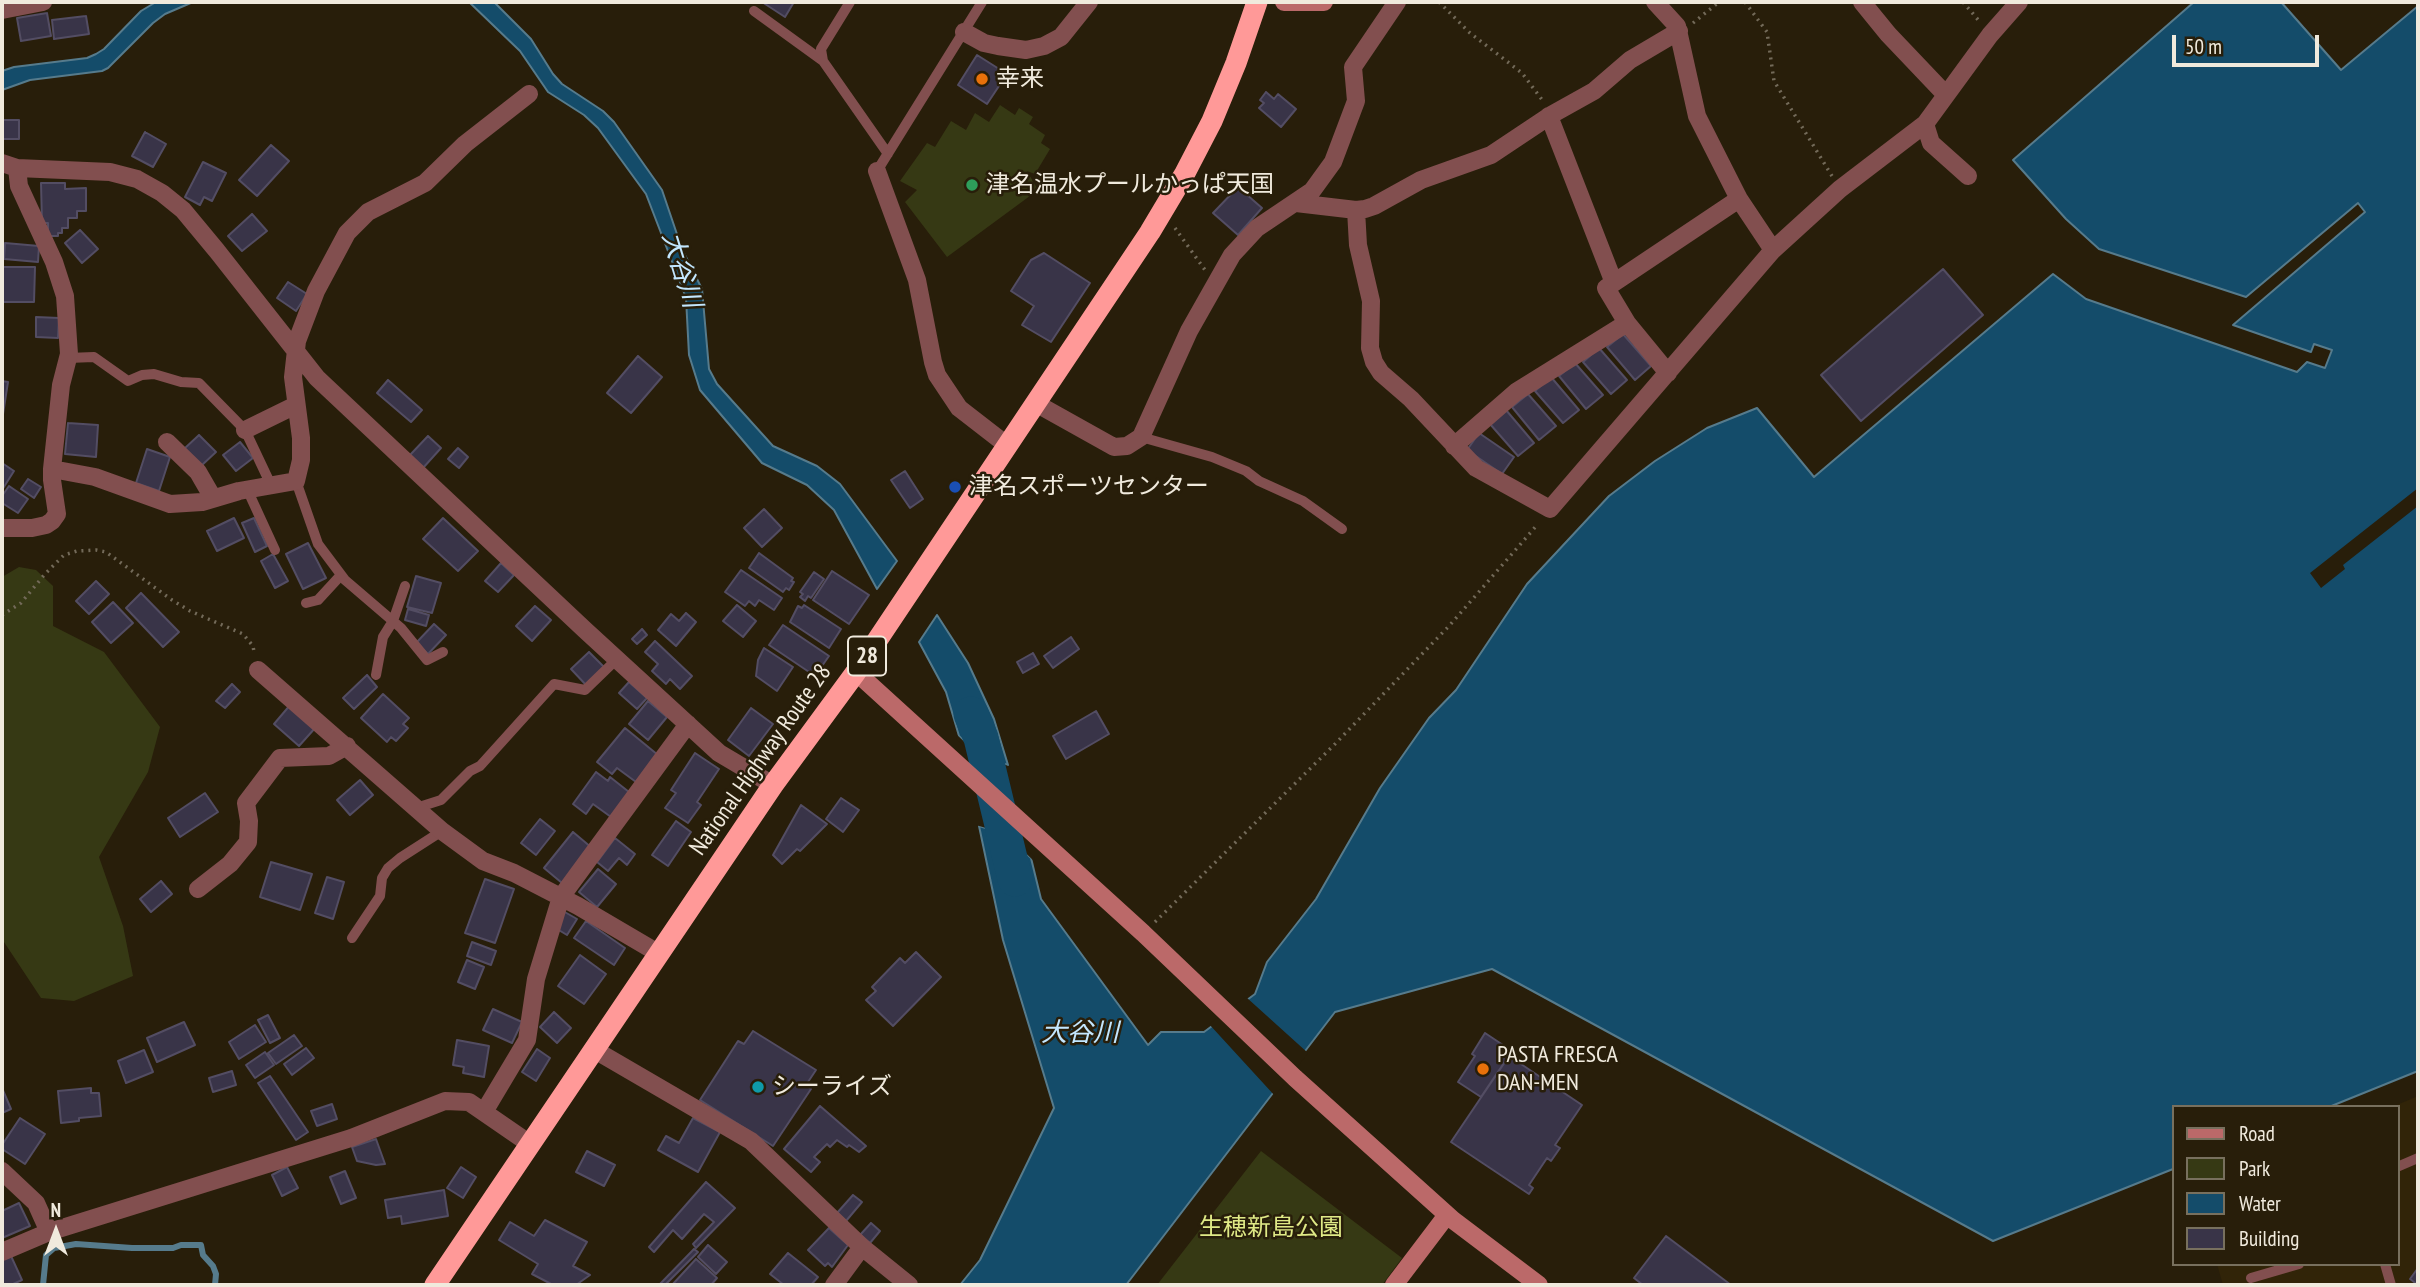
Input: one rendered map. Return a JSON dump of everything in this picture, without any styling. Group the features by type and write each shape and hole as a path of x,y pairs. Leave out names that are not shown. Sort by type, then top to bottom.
{"highway":[{"name":"National Highway Route 28","path":"435,1285 773,785 856,672 1150,232 1212,121 1256,2"}],"street":[{"path":"2,10 43,2"},
{"path":"964,32 984,43 998,46 1026,50 1044,46 1061,37 1089,2"},
{"path":"1284,2 1324,2"},
{"path":"1037,404 1114,447 1127,446 1141,437 1189,331 1233,255 1257,228 1312,191 1333,162 1356,102 1353,67 1397,2"},
{"path":"1655,2 1679,31 1697,116 1739,199 1773,250"},
{"path":"1862,2 1888,34 1946,95"},
{"path":"1356,210 1357,245 1371,301 1370,348 1381,373 1411,399 1476,468 1550,509 1773,250 1840,189 1925,124 1990,35 2018,2"},
{"path":"1296,203 1356,210 1374,206 1421,180 1491,155 1594,91 1630,60 1679,31"},
{"path":"52,469 104,480 170,504 202,502 247,489 296,481 301,449 293,377 297,341 316,291 347,233 368,212 425,183 465,144 529,94"},
{"path":"1550,116 1614,283"},
{"path":"1925,124 1931,143 1968,176"},
{"path":"2,528 46,525 52,522 57,514 52,469 61,385 68,358 69,324 65,296 54,262 9,165 110,172 137,179 162,193 183,210 317,378 368,427 719,753 773,785"},
{"path":"877,171 917,280 937,375 958,408 1008,446"},
{"path":"1668,373 1627,323 1605,288 1739,199"},
{"path":"1454,446 1516,392 1627,323"},
{"path":"244,430 296,405"},
{"path":"167,442 198,472 213,498"},
{"path":"258,670 442,831 483,861 561,897 658,953"},
{"path":"856,672 1149,938 1295,1078 1447,1215 1539,1285"},
{"path":"484,1112 527,1040 536,979 561,897 688,724"},
{"path":"198,889 230,864 248,842 246,803 280,758 329,756 347,747"},
{"path":"593,1049 751,1141 862,1247 909,1285"},
{"path":"2,1252 49,1232 351,1138 445,1101 469,1102 530,1144"},
{"path":"2,1171 36,1203 49,1232"},
{"path":"1394,1285 1447,1215"},
{"path":"834,1285 862,1247"}],"lane":[{"path":"823,61 821,49 850,2"},
{"path":"877,171 982,2"},
{"path":"754,11 823,61 888,154"},
{"path":"68,358 94,357 128,381 142,375 154,374 181,382 199,383 244,430 271,485"},
{"path":"1141,437 1212,457 1246,471 1259,481 1303,501 1342,529"},
{"path":"296,481 318,544 341,575 393,621 427,660 443,652"},
{"path":"247,489 275,550"},
{"path":"306,603 318,600 341,575"},
{"path":"376,675 383,637 393,621 405,586"},
{"path":"416,808 441,800 470,771 480,766 554,684 585,690 617,659"},
{"path":"352,938 380,896 382,878 388,869 442,831"},
{"path":"2399,1166 2418,1158"},
{"path":"2251,1278 2292,1266"},
{"path":"2386,1266 2391,1285"}],"path":[{"path":"1439,2 1470,33 1522,74 1536,89 1550,116"},
{"path":"1679,31 1719,2"},
{"path":"1745,2 1767,32 1774,81 1840,189"},
{"path":"1963,2 1990,35"},
{"path":"1174,226 1196,260 1217,282"},
{"path":"1149,938 1450,625 1550,509"},
{"path":"2,615 21,603 64,555 77,551 106,552 190,611 243,634 253,646 258,670"}],"shaded area":[{"path":"2418,1096 2418,1285 2223,1285 2218,1266 2399,1266 2399,1105 2397,1105"}],"green space":[{"name":"津名温水プールかっぱ天国","path":"1000,105 1015,115 1019,108 1033,117 1029,124 1045,135 1041,143 1050,149 1035,174 1027,171 1038,190 947,257 905,202 917,190 900,181 927,143 935,147 951,121 966,130 975,113 989,122"},
{"path":"19,567 36,570 53,586 53,626 104,652 160,727 148,772 99,857 123,926 133,976 74,1001 41,998 2,939 2,577"},
{"name":"生穂新島公園","path":"1261,1151 1402,1258 1382,1285 1157,1285"}],"water":[{"path":"156,2 193,2 165,14 153,23 102,71 30,80 2,90 2,71 14,67 87,58 96,54 141,11"},
{"name":"大谷川","path":"469,2 494,2 531,39 562,84 603,111 614,122 662,190 682,249 702,289 709,369 717,384 773,446 817,466 840,484 897,561 877,589 834,510 807,485 762,463 700,390 689,355 686,298 646,194 598,128 584,115 548,92 520,51"},
{"path":"2194,2 2281,2 2341,70 2418,6 2418,1071 2334,1105 2172,1105 2172,1169 1993,1241 1492,969 1335,1012 1126,1285 960,1285 980,1260 1054,1108 1003,940 979,826 1006,834 1031,858 1041,899 1148,1045 1161,1032 1204,1032 1255,994 1267,962 1316,899 1380,788 1429,718 1456,690 1527,584 1609,496 1655,461 1707,428 1757,408 1814,477 2053,274 2086,299 2297,372 2307,362 2325,368 2332,350 2314,344 2311,352 2233,325 2365,212 2358,203 2246,297 2099,249 2066,219 2013,160"},
{"path":"937,615 968,663 994,719 1008,765 979,756 959,736 946,692 919,642"}],"pier":[{"path":"2418,488 2418,506 2343,565 2345,569 2321,588 2310,573"},
{"path":"956,734 979,756 1011,767 977,759 957,740"},
{"path":"980,823 1008,831 1034,856 1036,863 1006,834 976,825"},
{"path":"1246,997 1308,1053 1275,1096 1209,1024"}],"building":[{"path":"762,2 794,2 785,17"},
{"path":"47,13 51,36 21,41 17,18"},
{"path":"86,16 89,34 54,39 52,20"},
{"name":"幸来","path":"977,55 1007,74 987,104 958,85"},
{"path":"1266,92 1274,99 1278,94 1296,109 1281,127 1259,108 1264,103 1260,100"},
{"path":"2,120 19,120 19,139 2,139"},
{"path":"145,132 166,144 153,167 132,156"},
{"path":"271,145 289,161 257,196 239,180"},
{"path":"203,162 226,173 212,201 204,197 200,205 185,197"},
{"path":"41,183 65,183 65,189 86,188 86,211 77,211 77,218 68,218 68,228 62,228 62,233 58,233 58,236 48,236 48,223 42,223"},
{"path":"1238,187 1262,208 1238,235 1213,213"},
{"path":"252,214 267,231 242,251 228,236"},
{"path":"80,230 98,249 82,263 65,243"},
{"path":"5,243 39,246 38,262 4,259"},
{"path":"1044,253 1090,283 1051,342 1022,325 1034,306 1011,291 1031,260"},
{"path":"3,267 35,267 34,302 2,302"},
{"path":"1943,269 1983,315 1861,421 1821,375"},
{"path":"288,282 307,294 296,311 277,298"},
{"path":"36,317 59,318 58,338 36,337"},
{"path":"1623,334 1651,366 1635,380 1607,347"},
{"path":"1599,348 1627,380 1611,394 1583,362"},
{"path":"638,356 662,377 631,413 607,393"},
{"path":"1575,363 1603,395 1586,409 1559,376"},
{"path":"1551,377 1579,410 1563,423 1535,391"},
{"path":"388,380 422,410 411,422 377,393"},
{"path":"2,381 8,382 3,414 2,414"},
{"path":"1528,394 1556,426 1539,440 1512,407"},
{"path":"1506,410 1534,443 1518,456 1490,424"},
{"path":"68,423 98,425 96,457 65,454"},
{"path":"1479,433 1514,457 1502,474 1467,450"},
{"path":"199,435 216,452 201,466 184,449"},
{"path":"428,436 441,448 423,468 410,455"},
{"path":"240,442 253,458 236,471 223,455"},
{"path":"458,448 468,457 459,468 448,459"},
{"path":"147,449 170,457 159,491 136,483"},
{"path":"2,463 14,471 2,490"},
{"path":"905,471 923,499 910,508 891,480"},
{"path":"28,479 41,487 34,498 21,489"},
{"path":"9,486 28,499 18,513 2,503 2,496"},
{"path":"764,509 782,528 762,547 744,528"},
{"path":"234,518 244,538 217,551 207,531"},
{"path":"254,518 267,546 255,552 242,523"},
{"path":"443,518 478,551 458,571 423,539"},
{"path":"308,543 326,578 303,589 286,554"},
{"path":"759,553 793,578 791,581 794,582 789,590 786,588 783,592 749,568"},
{"path":"273,554 288,581 275,588 261,561"},
{"path":"501,563 514,575 498,592 485,581"},
{"path":"741,570 782,598 774,610 759,600 755,606 749,601 745,606 725,592"},
{"path":"832,571 869,595 849,624 813,600"},
{"path":"814,572 824,579 811,598 808,596 805,601 800,597 803,594 800,592"},
{"path":"416,576 441,583 432,613 407,607"},
{"path":"96,581 109,594 89,614 76,601"},
{"path":"141,593 179,632 163,647 126,608"},
{"path":"113,602 133,623 111,643 92,622"},
{"path":"737,605 756,621 743,637 723,621"},
{"path":"804,605 841,629 829,648 790,622 798,606 802,608"},
{"path":"535,606 551,620 532,641 516,626"},
{"path":"408,609 429,615 426,626 405,620"},
{"path":"686,613 696,622 676,646 658,630 671,614 679,621"},
{"path":"434,624 446,635 428,654 416,643"},
{"path":"783,625 829,656 815,676 769,645"},
{"path":"642,629 647,635 637,644 632,639"},
{"path":"1071,637 1079,649 1053,668 1044,656"},
{"path":"655,641 692,676 680,689 670,679 666,684 652,671 658,664 645,652"},
{"path":"764,648 793,667 777,691 756,676 758,660"},
{"path":"589,652 604,667 586,685 571,669"},
{"path":"1033,653 1039,664 1023,673 1017,662"},
{"path":"367,675 377,687 354,709 343,698"},
{"path":"629,682 647,698 637,709 619,693"},
{"path":"232,684 240,692 225,708 216,701"},
{"path":"383,694 409,718 403,724 408,728 396,741 391,737 387,742 361,718"},
{"path":"648,701 667,717 648,740 629,724"},
{"path":"291,704 316,727 299,746 274,724"},
{"path":"751,708 773,724 749,756 728,740"},
{"path":"1096,711 1109,734 1066,759 1053,736"},
{"path":"625,728 658,755 636,782 617,768 612,774 597,762"},
{"path":"695,753 719,769 697,802 701,805 688,823 665,808 676,793 671,790"},
{"path":"596,772 608,781 610,777 629,792 611,817 593,804 586,814 573,804"},
{"path":"360,780 373,795 350,815 337,800"},
{"path":"205,793 218,812 180,837 168,818"},
{"path":"841,798 859,810 843,832 826,819"},
{"path":"801,805 827,824 800,851 797,849 782,864 773,855"},
{"path":"540,819 555,831 536,855 521,843"},
{"path":"676,821 691,832 668,866 652,855"},
{"path":"573,832 592,848 562,883 544,868"},
{"path":"615,838 635,854 627,865 619,858 608,871 597,862"},
{"path":"271,862 312,874 300,910 260,897"},
{"path":"598,869 616,884 597,907 579,892"},
{"path":"327,877 344,882 333,919 315,913"},
{"path":"485,879 514,889 495,943 465,933"},
{"path":"161,881 172,894 151,912 140,899"},
{"path":"563,911 577,919 567,935 557,929"},
{"path":"586,921 625,948 614,965 574,938"},
{"path":"472,942 496,951 491,965 467,956"},
{"path":"916,952 941,977 893,1026 866,1000 876,991 872,987 900,958 905,963"},
{"path":"580,955 606,974 584,1004 558,986"},
{"path":"467,960 484,967 475,989 458,982"},
{"path":"493,1009 522,1022 512,1043 483,1030"},
{"path":"554,1012 571,1028 557,1043 540,1027"},
{"path":"268,1015 280,1038 270,1043 258,1020"},
{"path":"184,1022 195,1045 157,1062 147,1038"},
{"path":"255,1025 266,1042 239,1059 229,1042"},
{"name":"シーライズ","path":"753,1031 816,1070 806,1085 811,1089 773,1146 700,1100 738,1041 744,1044"},
{"name":"PASTA FRESCA DAN-MEN","path":"1485,1033 1512,1051 1481,1097 1458,1082 1475,1056 1472,1054"},
{"path":"294,1035 302,1046 276,1064 268,1053"},
{"path":"457,1040 489,1046 484,1077 463,1073 464,1067 453,1065"},
{"path":"306,1048 314,1058 292,1075 284,1064"},
{"path":"537,1049 550,1058 536,1081 522,1072"},
{"path":"144,1050 153,1072 126,1083 118,1061"},
{"path":"265,1052 274,1065 255,1078 246,1065"},
{"path":"1509,1056 1582,1105 1555,1145 1560,1148 1551,1161 1547,1158 1529,1185 1533,1188 1529,1194 1451,1142"},
{"path":"232,1071 236,1085 213,1092 209,1078"},
{"path":"270,1076 308,1132 296,1140 258,1083"},
{"path":"2,1088 11,1109 2,1113"},
{"path":"91,1088 91,1093 99,1093 101,1116 61,1123 58,1091"},
{"path":"332,1104 337,1119 317,1126 311,1111"},
{"path":"820,1106 866,1146 859,1152 837,1140 830,1147 827,1144 814,1157 820,1162 811,1172 784,1149"},
{"path":"20,1118 45,1134 25,1164 2,1149"},
{"path":"693,1118 720,1132 698,1172 658,1150 666,1136 679,1143"},
{"path":"376,1139 385,1164 357,1161 352,1147"},
{"path":"587,1151 615,1165 604,1186 576,1172"},
{"path":"287,1167 298,1188 282,1196 272,1175"},
{"path":"461,1167 476,1177 463,1198 447,1188"},
{"path":"345,1171 356,1198 341,1204 330,1177"},
{"path":"706,1182 735,1208 696,1248 693,1244 714,1222 704,1214 682,1239 673,1230 654,1252 649,1247"},
{"path":"444,1190 448,1216 402,1224 401,1216 388,1218 385,1200"},
{"path":"853,1195 862,1202 846,1221 837,1213"},
{"path":"19,1203 30,1226 2,1238 2,1211"},
{"path":"545,1220 587,1242 573,1266 590,1275 576,1285 553,1285 532,1274 538,1264 499,1240 510,1222 534,1236"},
{"path":"871,1223 880,1231 870,1243 860,1235"},
{"path":"829,1228 848,1245 832,1267 828,1263 825,1266 808,1250"},
{"path":"1666,1236 1731,1285 1643,1285 1634,1278"},
{"path":"708,1245 727,1262 716,1274 698,1257"},
{"path":"694,1249 698,1252 665,1285 659,1285"},
{"path":"788,1253 818,1277 811,1285 784,1285 770,1274"},
{"path":"11,1256 22,1280 11,1285 2,1285 2,1260"},
{"path":"696,1259 717,1278 711,1285 672,1285"},
{"path":"2418,1268 2418,1285 2410,1279"}],"waterway":[{"name":"大谷川","path":"971,714 981,738 1015,879"},
{"path":"43,1285 46,1255 54,1248 76,1244 132,1248 201,1245 203,1255 216,1274 215,1285"}],"place":[{"name":"幸来","path":"982,79"},
{"name":"津名温水プールかっぱ天国","path":"972,185"},
{"name":"津名スポーツセンター","path":"955,487"},
{"name":"PASTA FRESCA DAN-MEN","path":"1483,1069"},
{"name":"シーライズ","path":"758,1087"}]}
